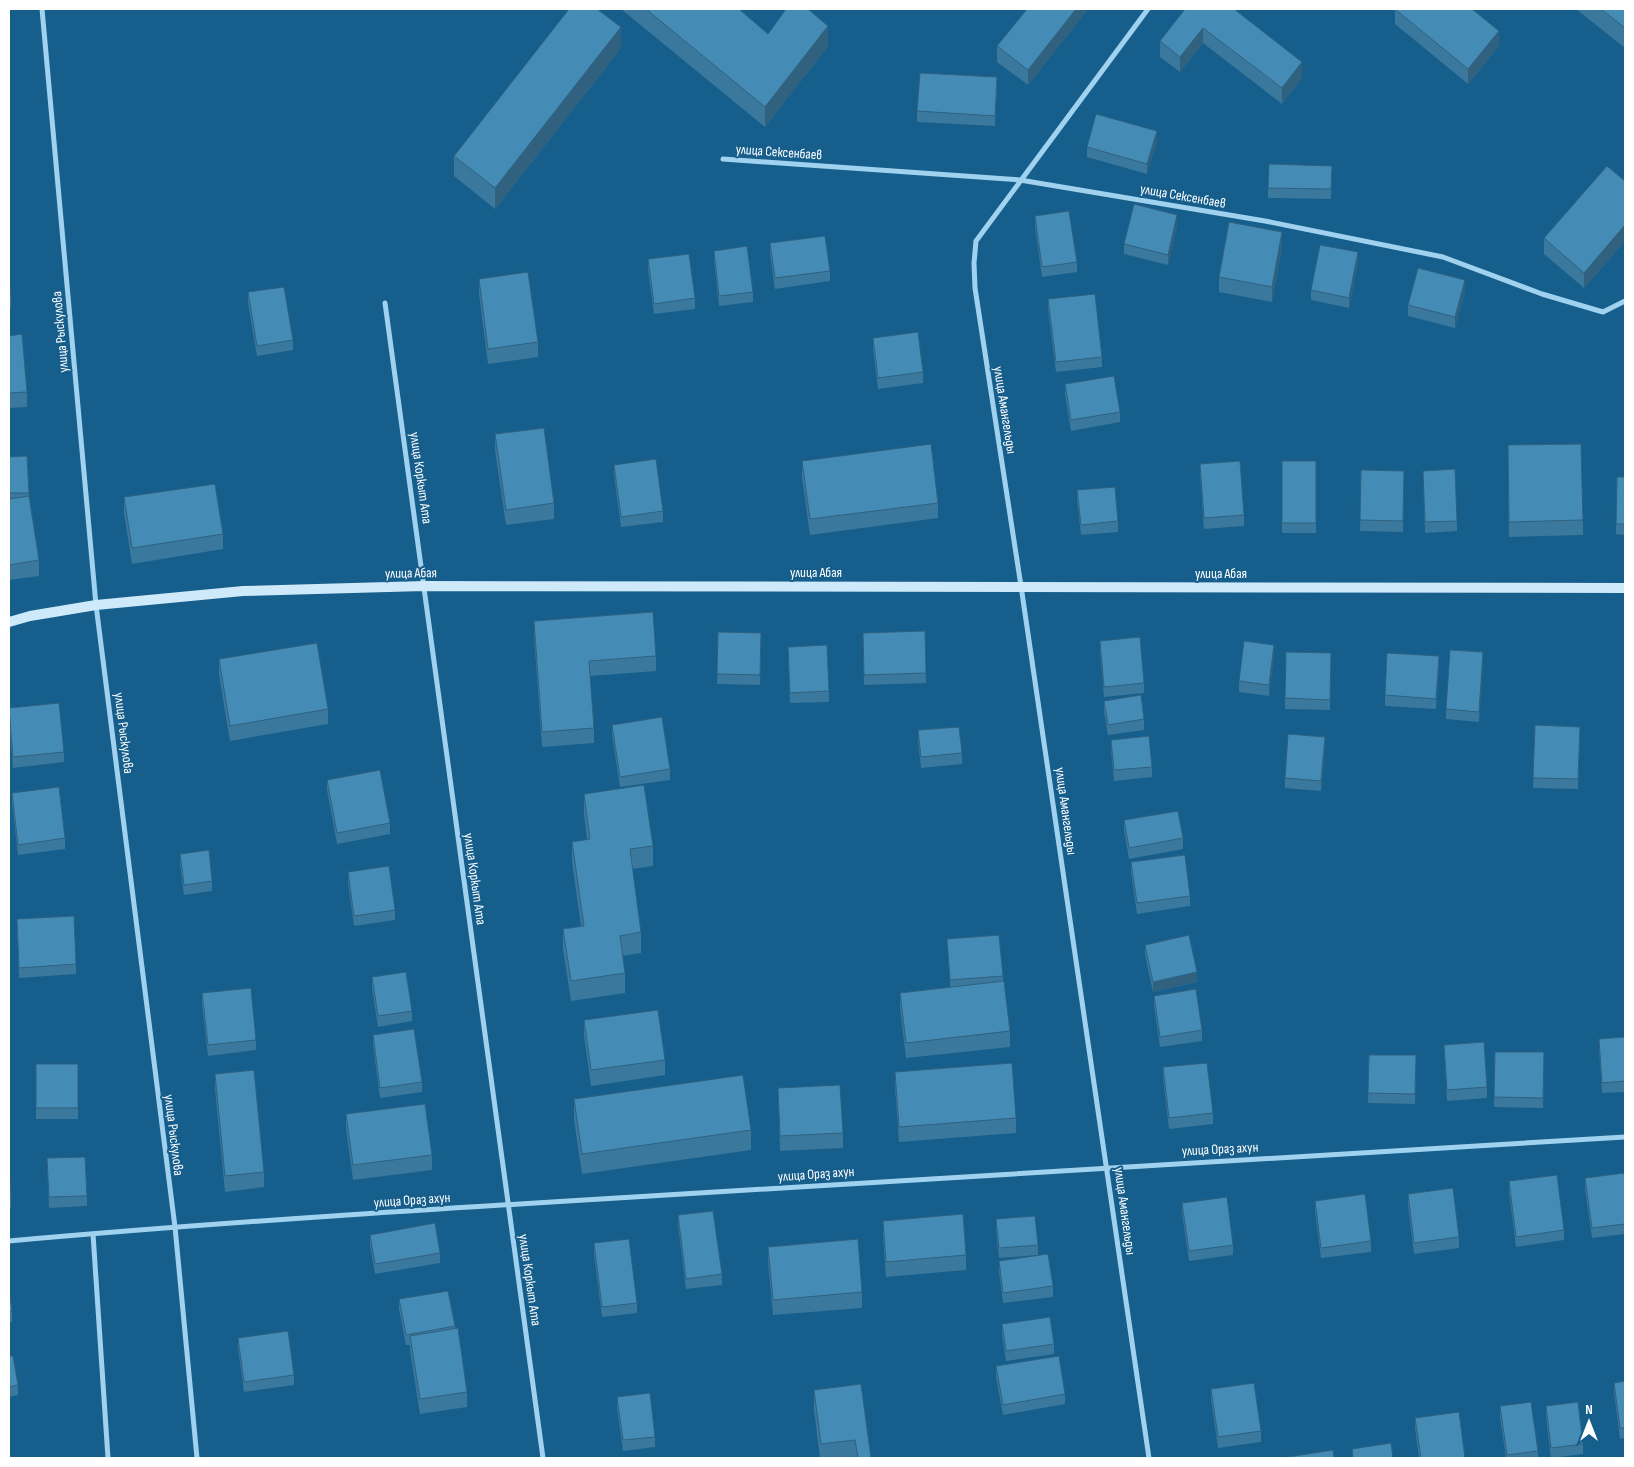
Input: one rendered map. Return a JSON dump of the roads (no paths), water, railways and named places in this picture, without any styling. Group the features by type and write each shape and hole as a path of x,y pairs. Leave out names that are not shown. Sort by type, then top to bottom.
{"street":[{"name":"улица Рыскулова","path":"42,9 96,605 175,1227 197,1458"},
{"name":"улица Амангельды","path":"1148,9 976,241 974,263 975,288 1021,586 1149,1458"},
{"name":"улица Сексенбаев","path":"723,160 1020,180 1266,221 1442,257 1542,294 1603,312 1625,301"},
{"name":"улица Коркыт Ата","path":"385,303 543,1458"},
{"name":"улица Абая","path":"9,622 30,616 96,605 243,591 424,586 1625,588"},
{"name":"улица Ораз ахун","path":"9,1241 175,1227 1106,1166 1625,1137"},
{"path":"93,1234 108,1458"}]}
